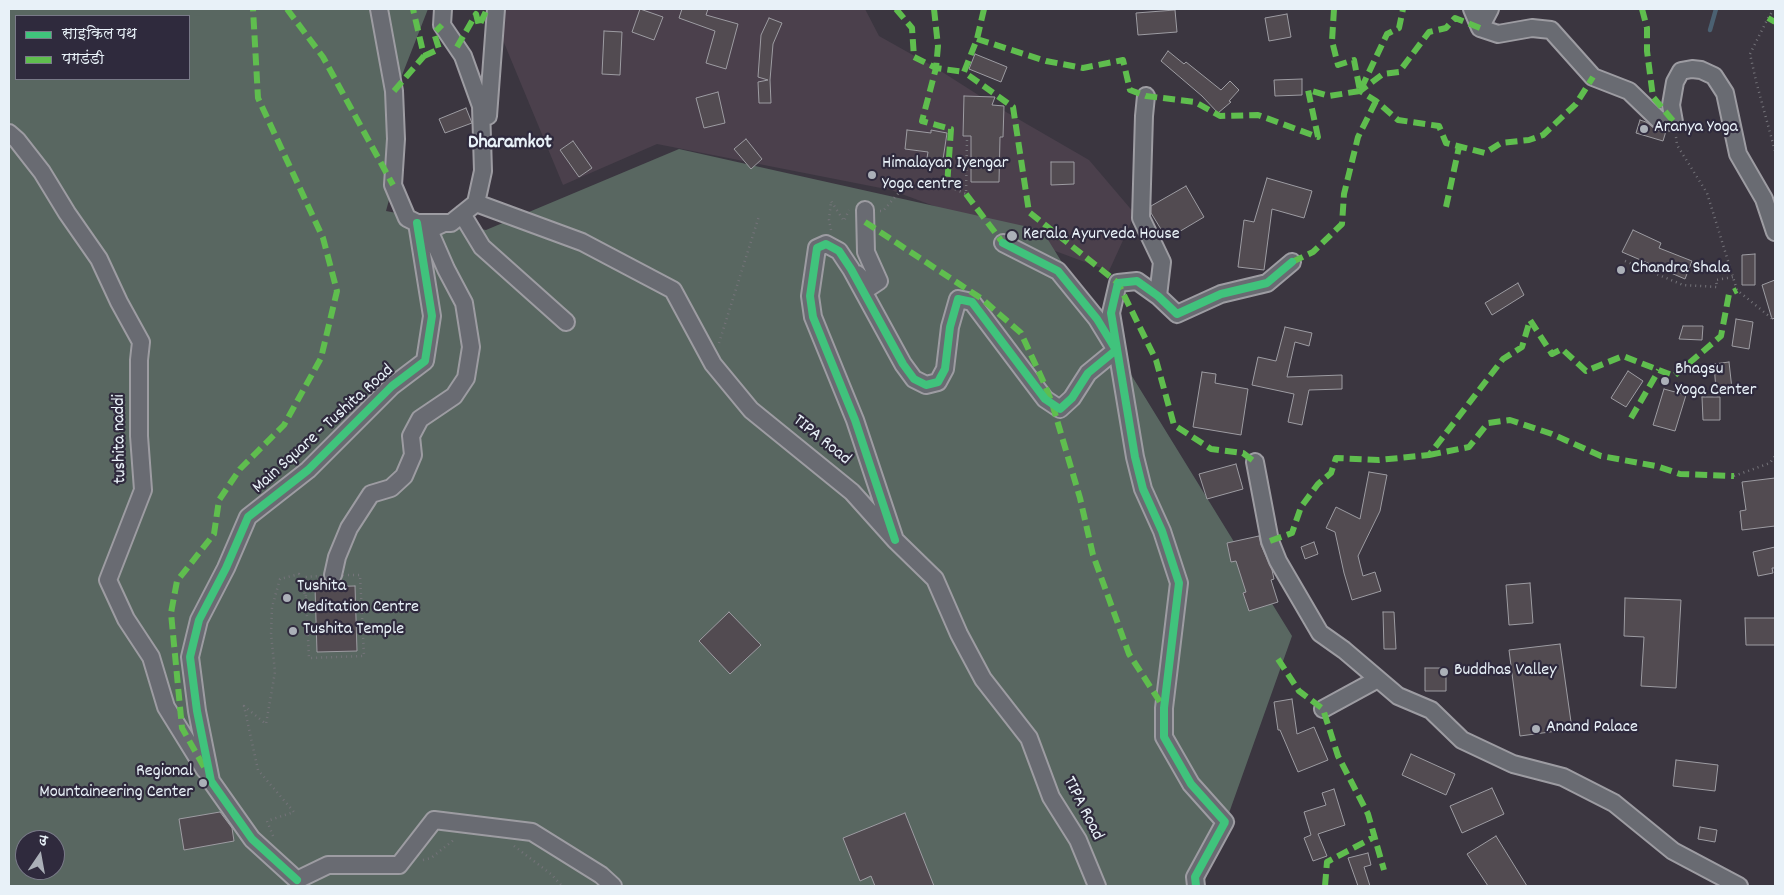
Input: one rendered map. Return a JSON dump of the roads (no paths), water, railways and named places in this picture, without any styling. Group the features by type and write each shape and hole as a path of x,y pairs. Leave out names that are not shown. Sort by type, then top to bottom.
{"street":[{"path":"379,9 394,91 396,140 393,184 406,218 417,223 452,220 566,322"},
{"path":"443,9 442,25 463,56 481,106 483,171"},
{"path":"333,575 337,556 348,528 371,494 391,488 404,476 413,455 411,436 420,419 454,396 466,378 471,347 464,303 446,269 429,230 452,220 476,203 487,144 496,9"},
{"path":"1472,9 1480,28 1498,34 1532,28 1551,30 1593,77 1629,91 1659,120 1674,122 1671,105 1675,82 1681,71 1692,69 1708,73 1725,93 1738,154 1764,199 1775,232"},
{"path":"1480,28 1490,9"},
{"path":"1146,96 1141,218 1162,262 1158,296"},
{"name":"tushita naddi","path":"9,133 42,172 67,213 99,259 118,302 141,342 139,360 139,436 143,490 108,580 126,618 151,657 166,707 212,781"},
{"name":"TIPA Road","path":"476,203 582,242 673,290 713,364 750,410 852,492 895,540 935,579 959,634 983,679 1029,738 1051,797 1078,840 1097,886"},
{"path":"851,269 870,287 879,281 866,252 865,210"},
{"name":"Main Square - Tushita Road","path":"296,883 252,840 212,781 197,711 190,656 199,620 226,568 248,517 308,470 392,386 425,361 432,316 417,223"},
{"path":"1003,243 1058,271 1097,319 1116,350"},
{"path":"895,540 855,420 813,318 810,296 817,248 826,244 839,251 851,269 903,364 914,379 926,385 938,382 945,369 950,327 958,299 972,302 1045,399 1060,409 1072,398 1088,373 1116,350"},
{"path":"1196,886 1195,877 1225,822 1192,784 1164,737 1164,708 1179,583 1162,531 1141,481 1135,457 1111,313 1118,283 1137,282 1158,296 1177,314 1221,294 1266,283 1292,262"},
{"path":"1255,462 1270,541 1278,561 1320,633 1344,650 1398,696 1431,710 1462,740 1513,764 1563,777 1614,803 1673,851 1739,886"},
{"path":"1323,709 1378,678"},
{"path":"296,883 328,865 399,865 434,820 532,832 601,875 613,886"}],"waterway":[{"path":"1710,30 1716,9"}],"place":[{"name":"Aranya Yoga","path":"1644,129"},
{"name":"Himalayan Iyengar Yoga centre","path":"872,175"},
{"name":"Kerala Ayurveda House","path":"1012,236"},
{"name":"Chandra Shala","path":"1621,270"},
{"name":"Bhagsu Yoga Center","path":"1665,381"},
{"name":"Tushita Meditation Centre","path":"287,598"},
{"name":"Tushita Temple","path":"293,631"},
{"name":"Buddhas Valley","path":"1444,672"},
{"name":"Anand Palace","path":"1536,729"},
{"name":"Regional Mountaineering Center","path":"203,783"}],"district":[{"name":"Dharamkot","path":"510,144"}]}
